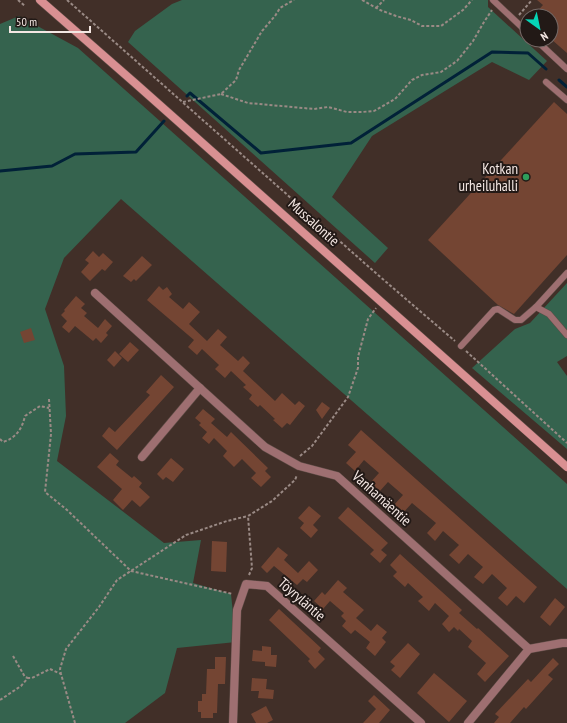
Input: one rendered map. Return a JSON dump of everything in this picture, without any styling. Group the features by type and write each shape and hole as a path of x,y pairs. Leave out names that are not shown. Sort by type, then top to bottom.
{"main road":[{"name":"Mussalontie","path":"40,0 567,467"}],"street":[{"name":"Vanhamäentie","path":"95,293 265,447 296,465 337,476 529,649"},
{"path":"142,457 200,388"},
{"path":"233,723 236,610 246,584"},
{"name":"Töyryläntie","path":"246,584 266,586 421,723"},
{"path":"468,723 529,649 567,643"}],"lane":[{"path":"495,2 519,25"},
{"path":"545,48 567,69"},
{"path":"546,82 567,100"},
{"path":"461,346 494,310 498,309 515,320 521,320 536,307 567,273"},
{"path":"536,307 549,314 567,335"}],"path":[{"path":"18,0 25,6"},
{"path":"67,0 378,275 461,346 567,443"},
{"path":"221,94 236,80 239,70 262,31 280,8 294,0"},
{"path":"362,0 376,8 411,20 422,26 441,26 464,10 472,0"},
{"path":"376,8 384,0"},
{"path":"514,20 532,0"},
{"path":"183,102 221,94 248,103 314,109 328,107 347,112 374,111 395,99 412,80 422,75 441,72 457,61 473,41 495,2"},
{"path":"75,723 60,669 66,649 118,580 186,535 227,521 248,516 272,501 295,480 296,465 302,454 312,446 348,397 358,368 358,357 368,319 381,302"},
{"path":"49,399 51,434 45,492 67,510 131,571 224,593 242,595"},
{"path":"0,444 12,439 23,424 25,416 40,406 49,408"},
{"path":"0,439 3,442"},
{"path":"246,584 252,568 248,516"},
{"path":"13,656 25,677 28,678"},
{"path":"0,700 21,686 28,678 32,678 50,669 61,674"}],"green space":[{"path":"182,0 488,0 488,7 519,35 519,48 533,48 547,61 529,80 492,62 372,136 332,197 388,248 375,263 128,42 135,31 172,4"},
{"path":"19,16 78,48 567,484 567,589 121,199 64,258 45,309 64,366 66,416 57,461 164,543 201,540 193,583 231,594 236,642 177,648 165,693 125,723 0,723 0,24"},
{"path":"567,283 567,356 557,362 567,376 567,449 472,368 515,329 530,323"}],"building":[{"path":"537,0 567,0 567,53 559,46 559,8 540,8 543,5"},
{"name":"Kotkan urheiluhalli","path":"554,102 567,114 567,255 514,314 498,305 428,240"},
{"path":"93,251 99,257 103,253 113,262 105,271 102,269 90,281 81,272 89,263 85,260"},
{"path":"142,256 152,265 136,281 134,279 131,282 123,276"},
{"path":"159,286 163,290 167,287 172,294 169,297 183,309 189,302 200,312 189,324 207,341 218,329 227,337 220,345 238,361 243,356 250,363 243,371 275,401 282,393 295,405 299,401 305,406 290,425 287,423 282,428 260,405 258,407 249,399 252,395 243,387 246,385 231,371 225,378 215,369 219,365 202,349 197,355 188,347 194,340 147,300"},
{"path":"76,296 85,304 81,308 87,313 84,316 98,328 105,319 112,326 106,333 108,335 101,343 96,338 93,341 75,326 69,333 62,327 67,321 61,315"},
{"path":"31,328 35,340 24,343 20,332"},
{"path":"130,342 139,350 128,362 119,354"},
{"path":"115,351 122,358 114,367 107,360"},
{"path":"161,375 174,387 117,450 102,436 109,427 115,432 150,395 146,392"},
{"path":"322,402 330,408 322,419 316,410"},
{"path":"203,409 215,419 211,423 227,437 231,432 268,468 265,471 271,477 261,487 251,478 256,473 242,459 234,467 223,456 227,451 214,438 209,444 202,438 207,432 199,425 201,423 195,418"},
{"path":"361,430 537,587 524,603 516,596 507,606 498,598 507,588 492,574 483,584 474,577 483,567 468,554 459,564 449,555 459,545 443,531 435,541 427,533 436,523 412,503 403,513 394,505 403,495 388,482 379,492 369,484 379,473 364,460 355,471 346,463 356,452 348,445"},
{"path":"110,453 119,461 116,465 132,478 134,476 142,483 139,487 150,497 140,507 132,500 123,510 113,500 122,489 97,467"},
{"path":"171,458 184,469 173,482 166,477 163,480 157,474"},
{"path":"309,506 321,516 313,525 318,530 311,538 300,528 304,523 298,518"},
{"path":"348,507 388,543 381,550 387,555 380,563 370,554 374,550 338,518"},
{"path":"212,541 227,542 226,572 211,571"},
{"path":"278,547 288,555 284,560 298,573 309,561 318,570 307,582 303,579 297,585 274,566 267,573 261,567"},
{"path":"400,554 462,610 459,613 509,656 485,682 477,674 486,663 468,647 472,641 459,629 458,631 454,627 449,632 442,624 449,616 435,603 429,611 418,601 423,597 408,583 405,587 393,576 397,572 390,565"},
{"path":"338,580 347,588 343,592 364,610 356,618 371,631 377,624 387,632 382,638 386,642 375,656 366,648 370,642 355,630 351,634 342,626 346,621 341,616 344,613 330,601 323,609 314,601 322,592 325,595"},
{"path":"555,598 565,607 550,626 540,617"},
{"path":"279,609 321,648 318,652 325,659 315,669 308,661 310,659 269,620"},
{"path":"408,643 420,654 400,678 391,670 395,666 390,662"},
{"path":"262,646 271,647 271,655 277,655 276,667 265,666 265,662 252,661 253,650 262,651"},
{"path":"215,657 226,657 225,684 218,684 217,713 213,713 213,718 201,718 201,712 198,712 198,701 202,701 202,694 206,694 207,669 215,669"},
{"path":"553,658 559,664 548,675 553,679 526,709 524,707 510,723 494,723 499,717 495,714 528,679 531,682"},
{"path":"434,673 467,701 449,722 417,693"},
{"path":"252,678 267,679 266,689 274,690 273,699 258,698 259,691 251,691"},
{"path":"374,695 390,710 379,723 363,723 376,709 368,701"},
{"path":"266,706 273,720 267,723 256,723 251,714"}],"waterway":[{"path":"187,96 190,93 261,153 351,143 492,52 528,53 546,69"},
{"path":"559,80 567,87"},
{"path":"0,171 52,166 75,154 136,152 164,121"}],"place":[{"name":"Kotkan urheiluhalli","path":"526,177"}]}
